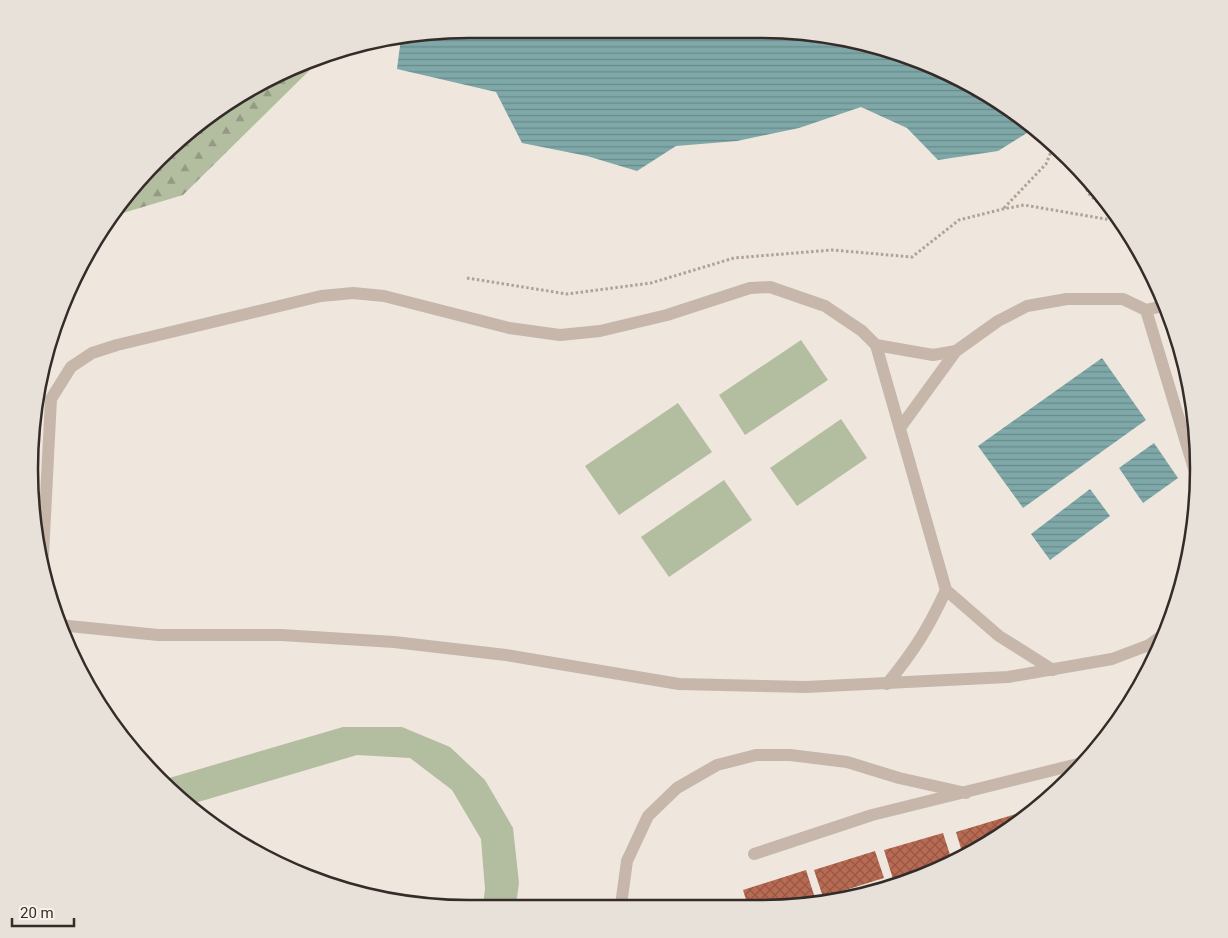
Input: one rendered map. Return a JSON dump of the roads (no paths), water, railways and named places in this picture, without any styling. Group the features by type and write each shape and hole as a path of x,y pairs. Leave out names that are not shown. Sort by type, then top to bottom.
{"street":[{"path":"44,540 51,399 71,367 92,353 117,345 321,296 353,292 384,296 509,328 560,335 600,331 667,315 750,288 770,287 825,306 862,331 876,345 946,590 999,636 1052,670"},
{"path":"900,428 956,351 998,321 1027,306 1067,299 1123,299 1146,310 1159,307"},
{"path":"1146,310 1190,456"},
{"path":"876,345 933,355 956,351"},
{"path":"887,684 914,651 930,626 946,590"},
{"path":"67,626 158,635 281,635 394,642 506,655 678,684 806,687 1008,678 1112,659 1149,645 1155,641"},
{"path":"622,900 627,861 648,816 677,788 717,765 756,756 790,755 847,762 900,778 966,793"},
{"path":"754,854 872,815 1072,766"}],"water":[{"path":"441,38 787,38 815,41 871,52 924,70 975,95 1028,132 998,151 938,160 907,128 861,107 799,128 737,141 676,146 637,171 587,156 522,143 496,92 397,69 400,43"},
{"path":"1102,358 1146,420 1023,508 978,446"},
{"path":"1154,443 1178,478 1143,503 1119,468"},
{"path":"1090,489 1110,516 1050,560 1031,534"}]}
